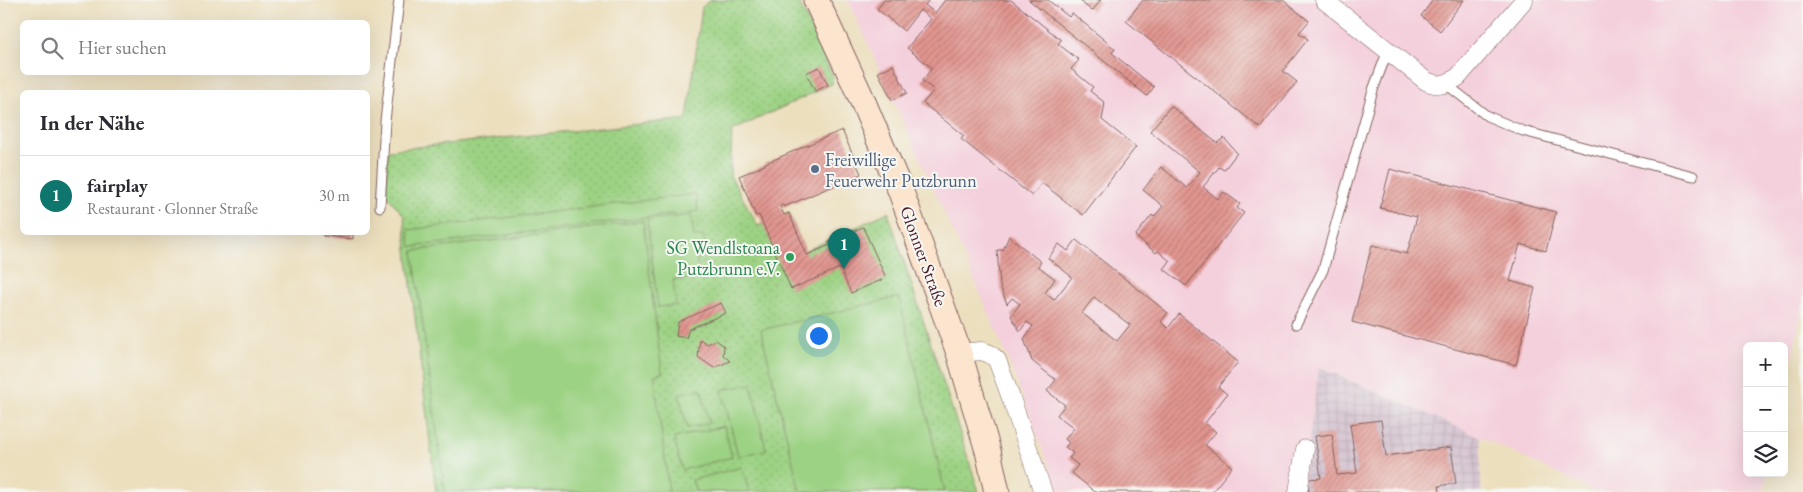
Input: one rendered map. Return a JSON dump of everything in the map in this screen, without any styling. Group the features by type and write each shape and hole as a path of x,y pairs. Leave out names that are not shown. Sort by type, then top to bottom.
{"street":[{"name":"Glonner Straße","path":"816,0 861,97 901,192 959,353 988,451 997,492"},
{"path":"1324,0 1426,81 1436,85 1446,84 1458,76 1524,0"},
{"path":"959,353 982,351 990,354 997,360 1012,398 1043,492"},
{"path":"1298,492 1305,449"}],"lane":[{"path":"380,207 384,121 399,0"},
{"path":"1296,324 1323,270 1373,90 1388,50"},
{"path":"1446,84 1487,116 1523,131 1693,176"}],"shaded area":[{"path":"848,0 1803,0 1803,305 1788,374 1788,342 1743,342 1743,477 1766,477 1763,492 1596,492 1480,437 1320,367 1302,492 1059,492 1009,361 966,260"},
{"path":"1319,367 1480,437 1481,492 1302,492"}],"green space":[{"path":"710,0 798,0 833,77 832,84 732,131 730,175 758,226 789,213 805,251 888,212 979,492 436,492 404,216 386,194 388,150 687,119 702,7"},
{"path":"696,194 698,211 411,247 408,230"},
{"path":"691,215 694,237 704,236 705,251 696,252 699,277 673,280 676,305 658,307 647,220"},
{"path":"643,221 662,373 654,375 669,492 445,492 413,251"},
{"path":"899,297 945,492 800,492 761,330"},
{"path":"751,384 766,450 738,456 722,390"},
{"path":"701,389 709,423 687,428 679,394"},
{"path":"724,426 732,457 682,470 674,438"},
{"path":"742,467 749,492 696,492 692,480"}],"building":[{"path":"884,0 929,0 925,5 935,13 945,0 1011,0 1061,40 1058,44 1079,60 1071,69 1093,87 1090,91 1105,103 1102,120 1136,147 1083,215 1042,183 1032,196 961,139 964,136 923,103 934,90 922,81 932,68 907,48 931,19 920,10 904,31 877,9"},
{"path":"1029,0 1048,0 1069,17 1072,13 1115,49 1112,53 1154,87 1147,96"},
{"path":"1079,0 1101,0 1092,11"},
{"path":"1143,0 1283,0 1309,21 1299,33 1308,39 1283,71 1297,82 1260,128 1126,21"},
{"path":"1433,0 1464,0 1440,31 1421,16"},
{"path":"893,65 907,93 892,100 878,72"},
{"path":"819,67 828,85 815,91 806,73"},
{"path":"1171,106 1217,143 1224,138 1237,153 1224,170 1219,167 1203,187 1218,199 1224,192 1240,204 1237,208 1244,213 1186,286 1164,269 1170,261 1158,251 1156,253 1135,236 1152,215 1154,217 1163,206 1143,190 1161,167 1187,188 1200,172 1150,131"},
{"path":"842,130 861,174 784,207 783,205 780,206 784,215 789,213 807,255 830,245 829,242 863,227 886,278 851,293 840,268 791,289 759,215 756,216 739,176"},
{"path":"1390,169 1556,212 1546,251 1520,244 1510,281 1535,288 1516,365 1352,322 1372,245 1407,254 1417,217 1380,208"},
{"path":"353,235 353,239 323,236"},
{"path":"1009,236 1041,262 1038,266 1055,279 1045,293 1054,300 1072,277 1048,258 1059,244 1068,251 1076,240 1168,313 1161,322 1168,328 1179,314 1238,362 1218,387 1227,394 1205,423 1216,432 1205,445 1232,467 1212,492 1095,492 1072,473 1078,465 1069,458 1073,453 1065,447 1069,443 1065,439 1074,428 1057,415 1065,405 1047,391 1056,380 1032,361 1024,339 1033,326 1027,322 1020,331 1011,316 1020,304 1012,298 1007,304 1000,286 997,250 1003,250","holes":["1094,297 1130,325 1117,341 1082,313"]},
{"path":"721,303 726,313 689,329 686,338 676,336 678,322"},
{"path":"700,339 707,344 716,340 724,346 723,355 730,361 714,368 698,357"},
{"path":"1381,420 1386,456 1451,447 1456,483 1439,486 1440,492 1309,492 1307,479 1321,478 1315,436 1332,434 1337,475 1357,473 1350,424"}],"place":[{"name":"Freiwillige Feuerwehr Putzbrunn","path":"815,169"},
{"name":"SG Wendlstoana Putzbrunn e.V.","path":"790,257"},
{"name":"fairplay","path":"844,269"}]}
